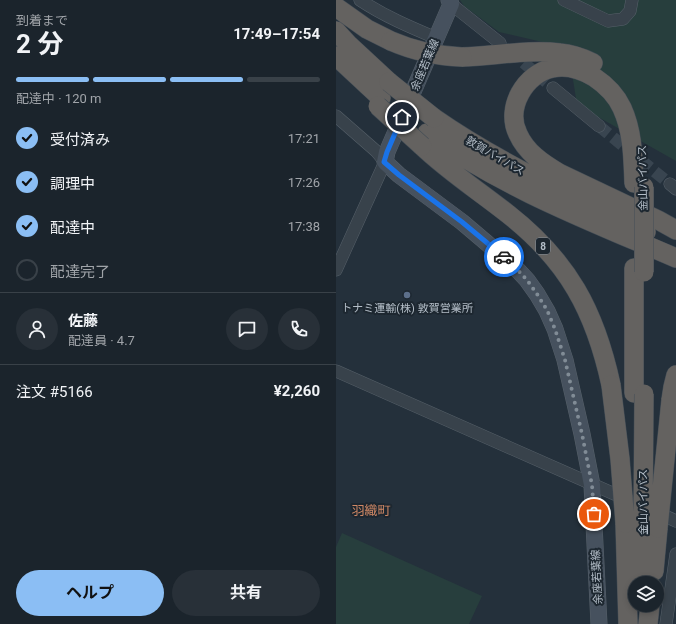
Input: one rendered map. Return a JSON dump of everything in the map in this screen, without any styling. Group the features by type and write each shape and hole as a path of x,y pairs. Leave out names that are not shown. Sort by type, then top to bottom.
{"highway":[{"name":"金山バイパス","path":"336,7 367,29 391,41 414,50 428,53 462,57 526,52 562,53 584,59 604,70 613,77 629,97 638,117 642,138 639,185 639,393 642,576"},
{"name":"敦賀バイパス","path":"336,31 348,44 383,95"},
{"name":"敦賀バイパス","path":"336,56 450,150 476,166 555,206 676,258"},
{"name":"8","path":"336,64 383,95"},
{"path":"639,185 628,123 616,98 609,89 589,75 566,67 553,68 541,72 524,86 518,97 514,121 517,133 523,144 532,154 544,165 559,173 676,230"},
{"name":"金山バイパス","path":"428,132 437,160 528,231 559,264 572,281 601,342 611,385 620,459 640,526"},
{"name":"敦賀バイパス","path":"428,132 458,135 530,175 676,246"},
{"path":"628,624 632,571 640,526 676,375"},
{"path":"640,526 651,576"},
{"path":"642,612 642,624"},
{"path":"648,624 649,612"}],"main road":[{"name":"余座若葉線","path":"450,2 384,162 462,222 514,266 537,294 555,329 565,360 592,485 599,624"}],"street":[{"path":"360,0 403,24 436,38"},
{"path":"564,0 608,21 623,18 630,11 632,0"},
{"path":"450,2 500,43"},
{"path":"553,88 599,126"},
{"path":"336,116 376,151 384,162 336,270"},
{"path":"336,371 676,521"},
{"path":"666,624 676,554"}],"green space":[{"path":"460,0 676,0 676,161 577,105 568,48 499,32 464,6"},
{"path":"342,533 482,596 469,624 336,624 336,547"}],"tunnel":[{"path":"510,51 553,88"},
{"path":"599,126 670,184"}],"way so far":[{"path":"504,257 527,280 537,294 547,310 555,329 565,360 582,434 592,485 594,514"}],"place":[{"name":"トナミ運輸(株) 敦賀営業所","path":"407,295"}],"district":[{"name":"羽織町","path":"371,510"}],"route":[{"path":"402,117 384,162 462,222 504,257"}]}
